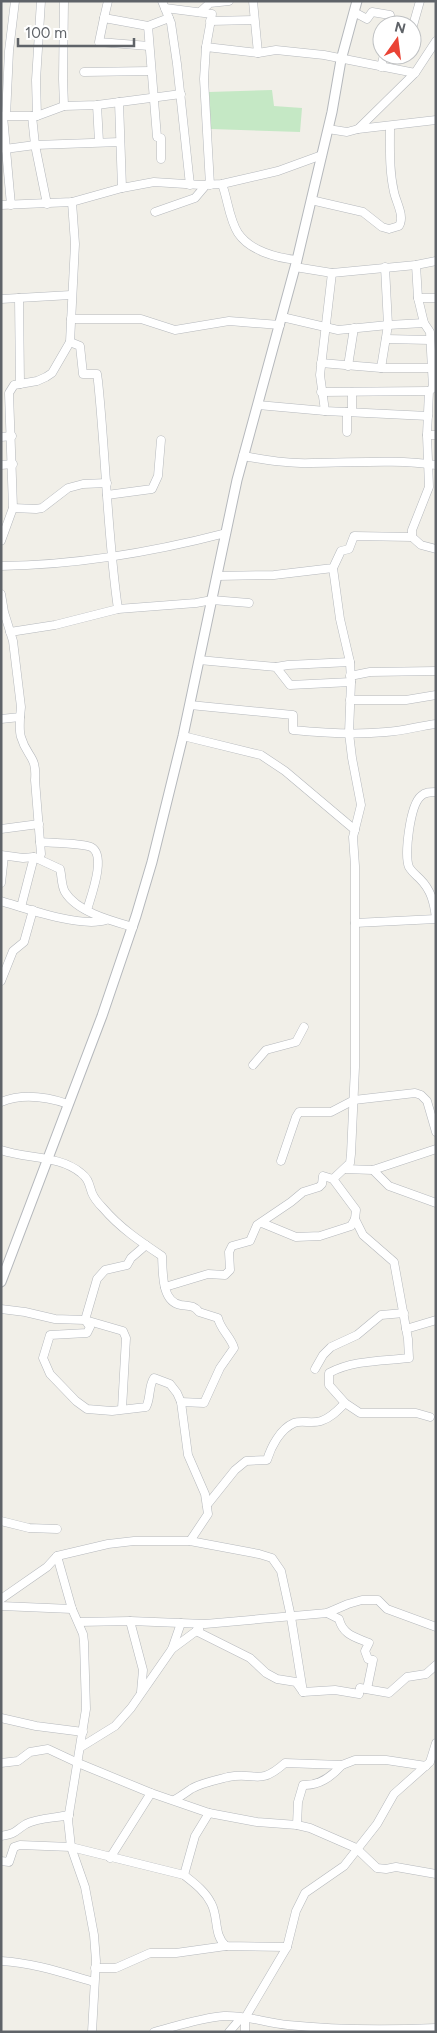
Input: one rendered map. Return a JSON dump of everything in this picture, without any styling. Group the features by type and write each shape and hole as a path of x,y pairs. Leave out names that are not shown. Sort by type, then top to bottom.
{"street":[{"path":"11,205 3,116 16,1"},
{"path":"41,1 36,80 35,145 47,204"},
{"path":"64,1 62,79 64,106"},
{"path":"108,1 99,42 149,46"},
{"path":"200,12 210,3 229,1"},
{"path":"253,1 258,53"},
{"path":"1,1282 102,1016 133,927 152,862 190,705 243,456 296,263 357,1"},
{"path":"416,15 420,1"},
{"path":"155,212 195,198 208,185 204,79 206,47 212,14 163,4"},
{"path":"163,4 169,18 181,94 190,185"},
{"path":"354,12 367,19 372,12 390,15"},
{"path":"104,18 148,26 169,18"},
{"path":"210,21 254,20"},
{"path":"148,26 157,137 161,138 161,160"},
{"path":"358,129 415,73 436,41"},
{"path":"206,47 258,53 276,50 324,55 415,73"},
{"path":"84,72 151,71"},
{"path":"3,116 35,116 64,106 97,105 181,94"},
{"path":"119,102 122,188"},
{"path":"97,105 99,142"},
{"path":"328,129 347,132 358,129 436,120"},
{"path":"311,200 363,212 382,227 389,229 399,226 402,222 389,166 390,126"},
{"path":"5,149 35,145 120,142"},
{"path":"1,205 72,202 122,188 154,182 190,185 222,184 295,165 322,155"},
{"path":"222,184 238,232 246,242 296,263 332,272 436,261"},
{"path":"2,538 13,508 13,464 9,393 14,385 37,381 52,373 70,342 75,244 72,202"},
{"path":"412,537 412,530 429,487 427,464 432,435 428,416 428,400 429,391 433,388 434,351 430,340 429,326 418,298 416,264"},
{"path":"381,368 388,324 385,267"},
{"path":"325,411 321,392 321,363 332,272"},
{"path":"1,299 71,295"},
{"path":"18,298 20,384"},
{"path":"418,298 436,298"},
{"path":"71,319 141,319 175,330 229,321 281,321 338,330 388,324 429,326"},
{"path":"348,366 354,328"},
{"path":"386,339 430,340"},
{"path":"70,342 80,346 83,374 97,374 103,424 111,556 118,609"},
{"path":"321,363 433,373"},
{"path":"321,392 429,391"},
{"path":"347,432 352,392"},
{"path":"258,405 325,411 428,416"},
{"path":"1,437 12,436"},
{"path":"107,495 152,489 158,476 161,440"},
{"path":"243,456 276,461 312,463 347,461 436,465"},
{"path":"1,465 13,464"},
{"path":"13,508 42,508 68,488 83,484 107,483"},
{"path":"1,566 60,564 226,533"},
{"path":"333,1179 350,1163 352,1154 356,866 353,837 361,804 349,733 350,662 340,619 333,568 341,552 349,549 354,536 412,537 421,545 436,548"},
{"path":"217,576 274,575 333,568"},
{"path":"1,594 19,685 21,736 36,768 34,780 41,854 37,858 22,907"},
{"path":"10,632 55,625 118,609 212,600 249,603"},
{"path":"199,660 276,667 288,664 350,662"},
{"path":"276,667 290,685 351,679 370,672 436,670"},
{"path":"350,700 406,700 436,696"},
{"path":"190,705 293,715 293,730 349,733 387,732 436,724"},
{"path":"1,719 20,717"},
{"path":"183,736 261,755 285,771 355,830"},
{"path":"355,923 436,918 433,899 424,884 413,873 407,859 414,806 420,797 428,792 436,792"},
{"path":"1,829 39,824"},
{"path":"40,842 90,847 97,854 99,863 88,910"},
{"path":"1,883 3,856 37,858 60,869 65,892 88,910 106,920 133,927"},
{"path":"1,901 90,923 106,920"},
{"path":"1,981 14,951 24,942 33,910"},
{"path":"252,1065 266,1050 296,1042 304,1027"},
{"path":"280,1161 299,1112 331,1112 354,1100 410,1093 421,1095 427,1101 436,1132"},
{"path":"1,1102 10,1098 40,1097 68,1104"},
{"path":"345,1169 373,1170 436,1149"},
{"path":"1,1150 48,1158 81,1173 90,1182 92,1194 127,1233 162,1256 165,1287 169,1297 176,1304 189,1305 199,1312 218,1318 219,1324 232,1340 234,1348 220,1368 204,1404 181,1402"},
{"path":"373,1170 389,1186 436,1203"},
{"path":"165,1287 208,1274 225,1275 230,1270 229,1252 232,1246 250,1241 254,1230 262,1223 303,1192 322,1184 323,1176 333,1179 356,1210 355,1219 351,1226 320,1236 304,1238 289,1235 262,1223"},
{"path":"355,1219 363,1235 394,1262 404,1313 409,1358 355,1364 339,1368 329,1373 329,1384 345,1403 360,1413 416,1413 430,1417"},
{"path":"85,1320 97,1279 105,1270 127,1265 131,1258 146,1245"},
{"path":"1,1309 55,1319 85,1320 108,1328 117,1328 125,1333 122,1409"},
{"path":"315,1369 323,1355 331,1347 357,1335 373,1320 381,1315 404,1313"},
{"path":"85,1320 90,1327 87,1333 50,1335 43,1358 50,1374 76,1401 87,1408 112,1412 122,1409 146,1407 149,1401 151,1383 154,1378 170,1384 181,1402 188,1455 201,1482 207,1506 208,1514 190,1541"},
{"path":"406,1329 436,1320"},
{"path":"207,1506 236,1470 246,1461 267,1460 269,1452 278,1436 294,1423 319,1422 329,1418 345,1403"},
{"path":"1,1521 29,1528 57,1529"},
{"path":"1,1599 47,1567 57,1556 108,1544 134,1541 190,1541 272,1558 281,1571 291,1617 303,1692"},
{"path":"57,1556 72,1609 79,1622 84,1642 87,1691 81,1747 68,1815 71,1847 83,1880 94,1934 95,1968 92,2032"},
{"path":"79,1622 130,1621 205,1624 327,1613 362,1600 378,1600 387,1609 436,1627"},
{"path":"1,1606 72,1609"},
{"path":"327,1613 339,1619 341,1628 346,1634 369,1643 365,1652 368,1659 373,1660 367,1689"},
{"path":"130,1621 143,1670 140,1696"},
{"path":"81,1747 115,1726 140,1696 172,1649 181,1624"},
{"path":"172,1649 205,1624"},
{"path":"196,1631 250,1658 266,1673 277,1679 296,1682 303,1692"},
{"path":"303,1692 335,1690 359,1694 360,1688 389,1693 407,1677 426,1674 436,1665"},
{"path":"1,1718 36,1726 83,1732"},
{"path":"229,2032 243,2018 287,1948 298,1905 305,1893 344,1866 356,1848 366,1840 394,1794 426,1766 434,1756 436,1743"},
{"path":"1,1763 18,1762 30,1752 48,1749 152,1793 209,1813 257,1822 297,1824 341,1840 356,1848 377,1868 396,1867 436,1874"},
{"path":"174,1800 192,1789 216,1780 230,1777 263,1778 276,1771 285,1763 342,1765 355,1760 386,1760 426,1766"},
{"path":"297,1824 298,1802 303,1785 311,1785 332,1776 342,1765"},
{"path":"110,1858 152,1793"},
{"path":"184,1875 195,1836 209,1813"},
{"path":"1,1836 15,1834 26,1824 68,1815"},
{"path":"1,1861 9,1862 14,1847 20,1845 71,1847 184,1875 198,1886 211,1903 218,1936 226,1946"},
{"path":"95,1968 116,1968 150,1953 176,1953 226,1946 287,1948"},
{"path":"1,1961 22,1962 49,1968 94,1982"},
{"path":"154,2032 198,2020 227,2016 310,2027 358,2029 436,2028"},
{"path":"243,2018 245,2032"}],"green space":[{"path":"272,90 274,106 302,108 300,132 211,129 209,92"}]}
